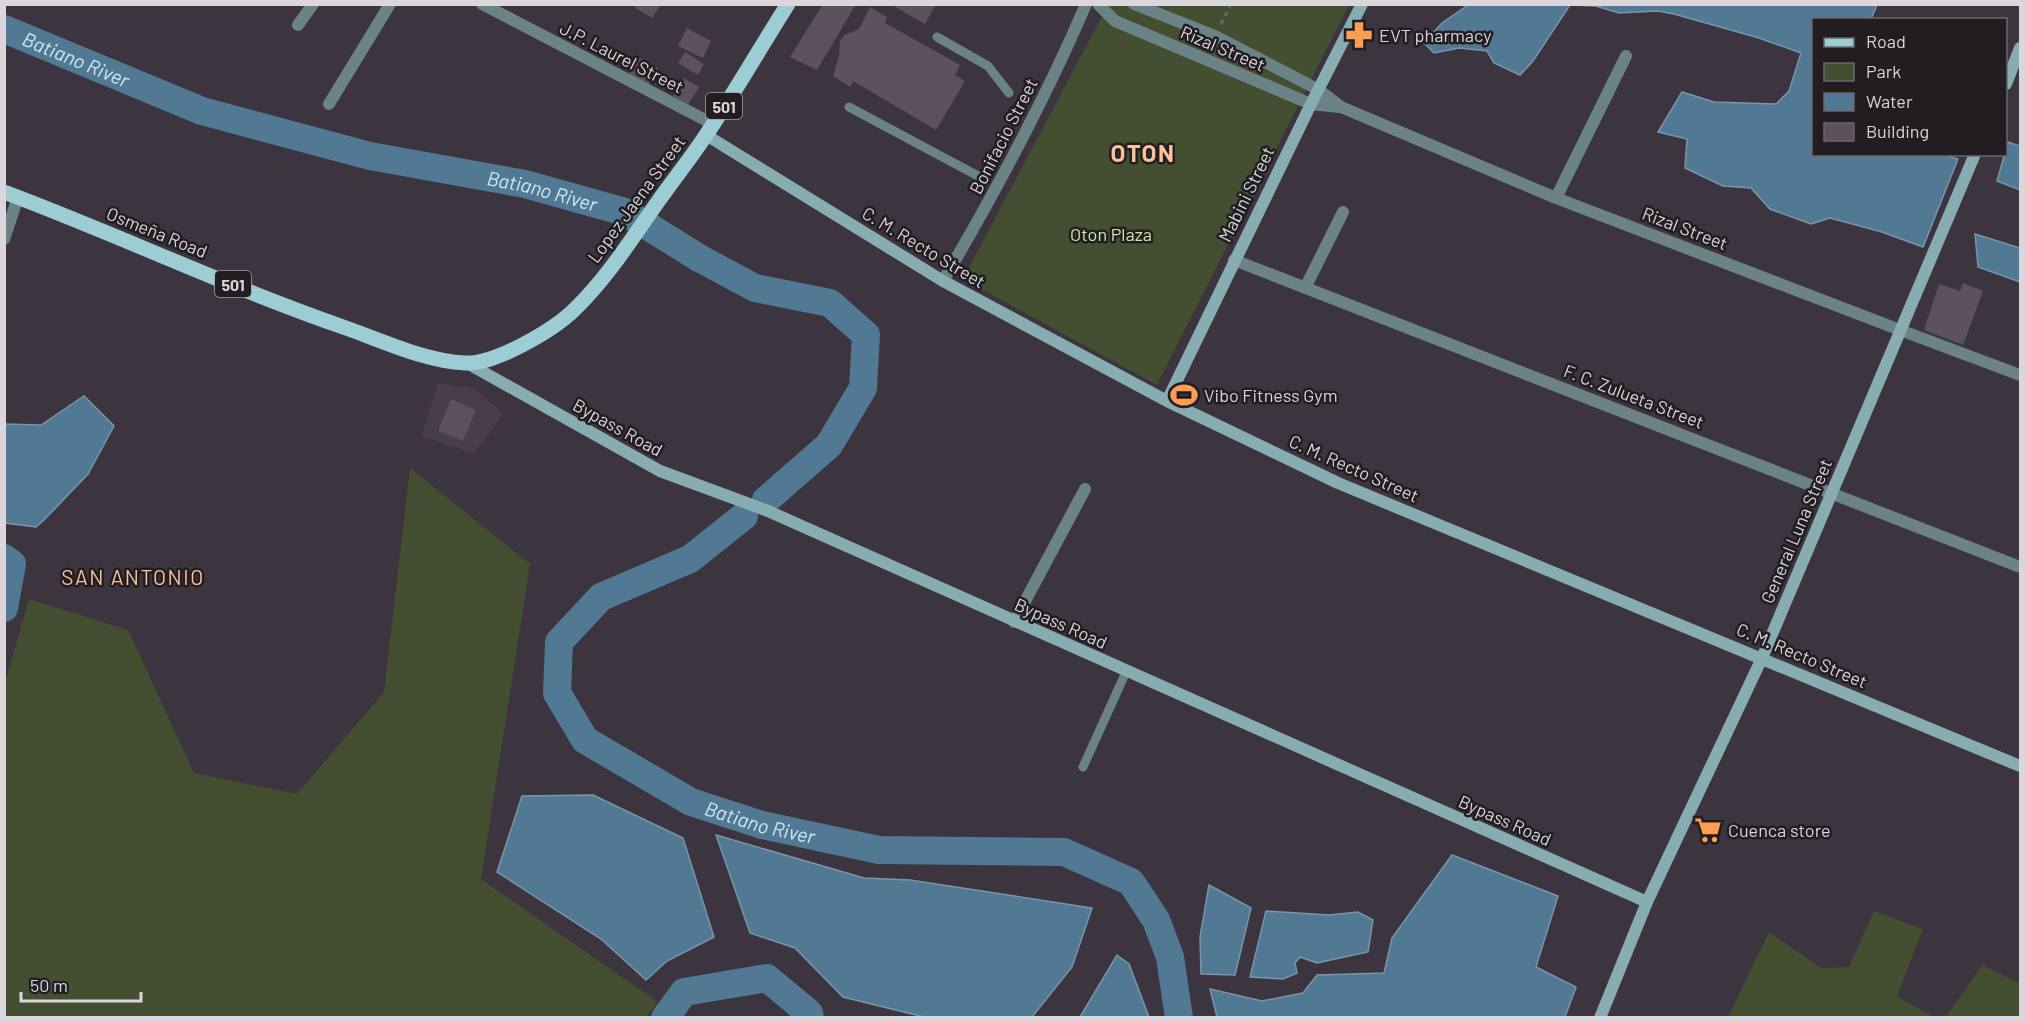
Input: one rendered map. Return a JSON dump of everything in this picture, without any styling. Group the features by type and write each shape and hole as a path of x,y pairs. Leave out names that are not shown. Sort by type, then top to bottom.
{"main road":[{"name":"Lopez Jaena Street","path":"467,363 496,357 514,349 564,318 595,289 633,240 710,129 788,4"},
{"name":"Mabini Street","path":"1167,402 1234,260 1362,4"},
{"path":"2007,82 2018,63 2020,48"},
{"name":"C. M. Recto Street","path":"710,129 943,281 1167,402 1338,483 2020,766"},
{"name":"General Luna Street","path":"1600,1017 1647,902 1762,658 1974,156"},
{"name":"Osmeña Road","path":"11,194 309,315 419,354 467,363"},
{"name":"Bypass Road","path":"467,363 660,471 768,512 1647,902"}],"street":[{"path":"298,25 313,4"},
{"path":"329,104 390,4"},
{"name":"J.P. Laurel Street","path":"482,4 710,129"},
{"path":"1087,4 1108,4"},
{"name":"Bonifacio Street","path":"943,281 996,191 1044,99 1087,4"},
{"name":"Rizal Street","path":"1134,4 1215,36 1319,90 1341,107 1556,198 2020,375"},
{"name":"Rizal Street","path":"1099,5 1115,21 1311,104 1341,107"},
{"path":"1556,198 1626,56"},
{"path":"4,239 11,194"},
{"path":"1305,288 1343,212"},
{"name":"F. C. Zulueta Street","path":"1234,260 2020,567"},
{"path":"1014,622 1085,489"}],"lane":[{"path":"937,37 988,66 1009,93"},
{"path":"849,107 980,177"},
{"path":"1083,767 1126,672"}],"path":[{"path":"1215,36 1231,4"}],"shaded area":[{"path":"438,383 474,388 503,414 474,454 421,436"}],"green space":[{"name":"Oton Plaza","path":"1108,5 1349,5 1157,385 963,279"},
{"path":"410,468 530,564 481,879 658,1002 645,1018 5,1017 5,682 29,599 128,630 194,773 297,794 384,692"},
{"path":"1874,911 1923,929 1897,996 1934,1017 1728,1017 1769,932 1821,968 1849,967"},
{"path":"1982,965 2020,983 2020,1017 1946,1017"}],"water":[{"path":"1468,5 1570,5 1533,61 1520,75 1494,63 1487,51 1459,48 1434,53 1424,43 1442,23"},
{"path":"1572,5 1877,5 1871,18 1812,18 1812,156 1947,156 1958,159 1923,247 1882,232 1830,218 1811,224 1770,209 1751,188 1723,186 1685,168 1687,139 1658,132 1682,92 1714,102 1776,104 1789,91 1801,53 1759,38 1674,14 1658,11 1619,13 1596,6"},
{"path":"2008,142 2020,146 2020,190 1997,181 2004,156 2007,156"},
{"path":"1975,234 2020,248 2020,282 1978,267"},
{"path":"84,396 114,426 88,474 36,527 5,523 5,424 41,425"},
{"path":"593,795 683,838 714,937 667,961 646,980 601,939 497,872 522,796"},
{"path":"716,835 864,878 910,880 1092,908 1072,967 1032,1017 924,1017 843,997 795,948 750,933"},
{"path":"1452,855 1558,896 1536,967 1576,987 1565,1017 1217,1017 1210,989 1262,1001 1303,993 1317,975 1384,973 1392,938"},
{"path":"1209,885 1251,908 1235,975 1201,974 1200,937"},
{"path":"1266,911 1329,915 1358,912 1373,920 1368,952 1317,963 1300,957 1295,963 1297,973 1283,979 1250,977"},
{"path":"1117,955 1129,964 1149,1017 1080,1017"}],"building":[{"path":"637,4 661,4 652,18 635,8"},
{"path":"823,4 856,4 817,70 790,57"},
{"path":"890,4 936,4 925,24"},
{"path":"870,7 887,17 885,23 960,65 955,75 965,81 936,130 853,81 850,87 833,76 843,36 859,29"},
{"path":"687,28 711,41 703,58 678,46"},
{"path":"685,52 704,64 698,75 678,63"},
{"path":"638,57 658,68 649,85 629,74"},
{"path":"684,78 699,87 688,105 673,96"},
{"path":"1963,283 1983,291 1963,345 1924,330 1939,284 1960,291"},
{"path":"451,399 476,410 463,441 438,431"}],"waterway":[{"name":"Batiano River","path":"4,29 202,111 370,156 525,184 625,212 699,258 755,288 830,303 866,335 863,388 829,445 766,500"},
{"name":"Batiano River","path":"744,516 690,559 601,597 559,642 557,693 585,740 691,802 762,825 879,850 1064,852 1131,882 1156,920 1170,957 1179,1018"},
{"path":"4,558 12,564 4,608"},
{"name":"Batiano River","path":"665,1018 684,992 767,978 809,1013 810,1018"}],"place":[{"name":"EVT pharmacy","path":"1359,35"},
{"name":"Vibo Fitness Gym","path":"1184,395"},
{"name":"Cuenca store","path":"1708,830"}],"district":[{"name":"OTON","path":"1143,152"},
{"name":"SAN ANTONIO","path":"133,576"}]}
